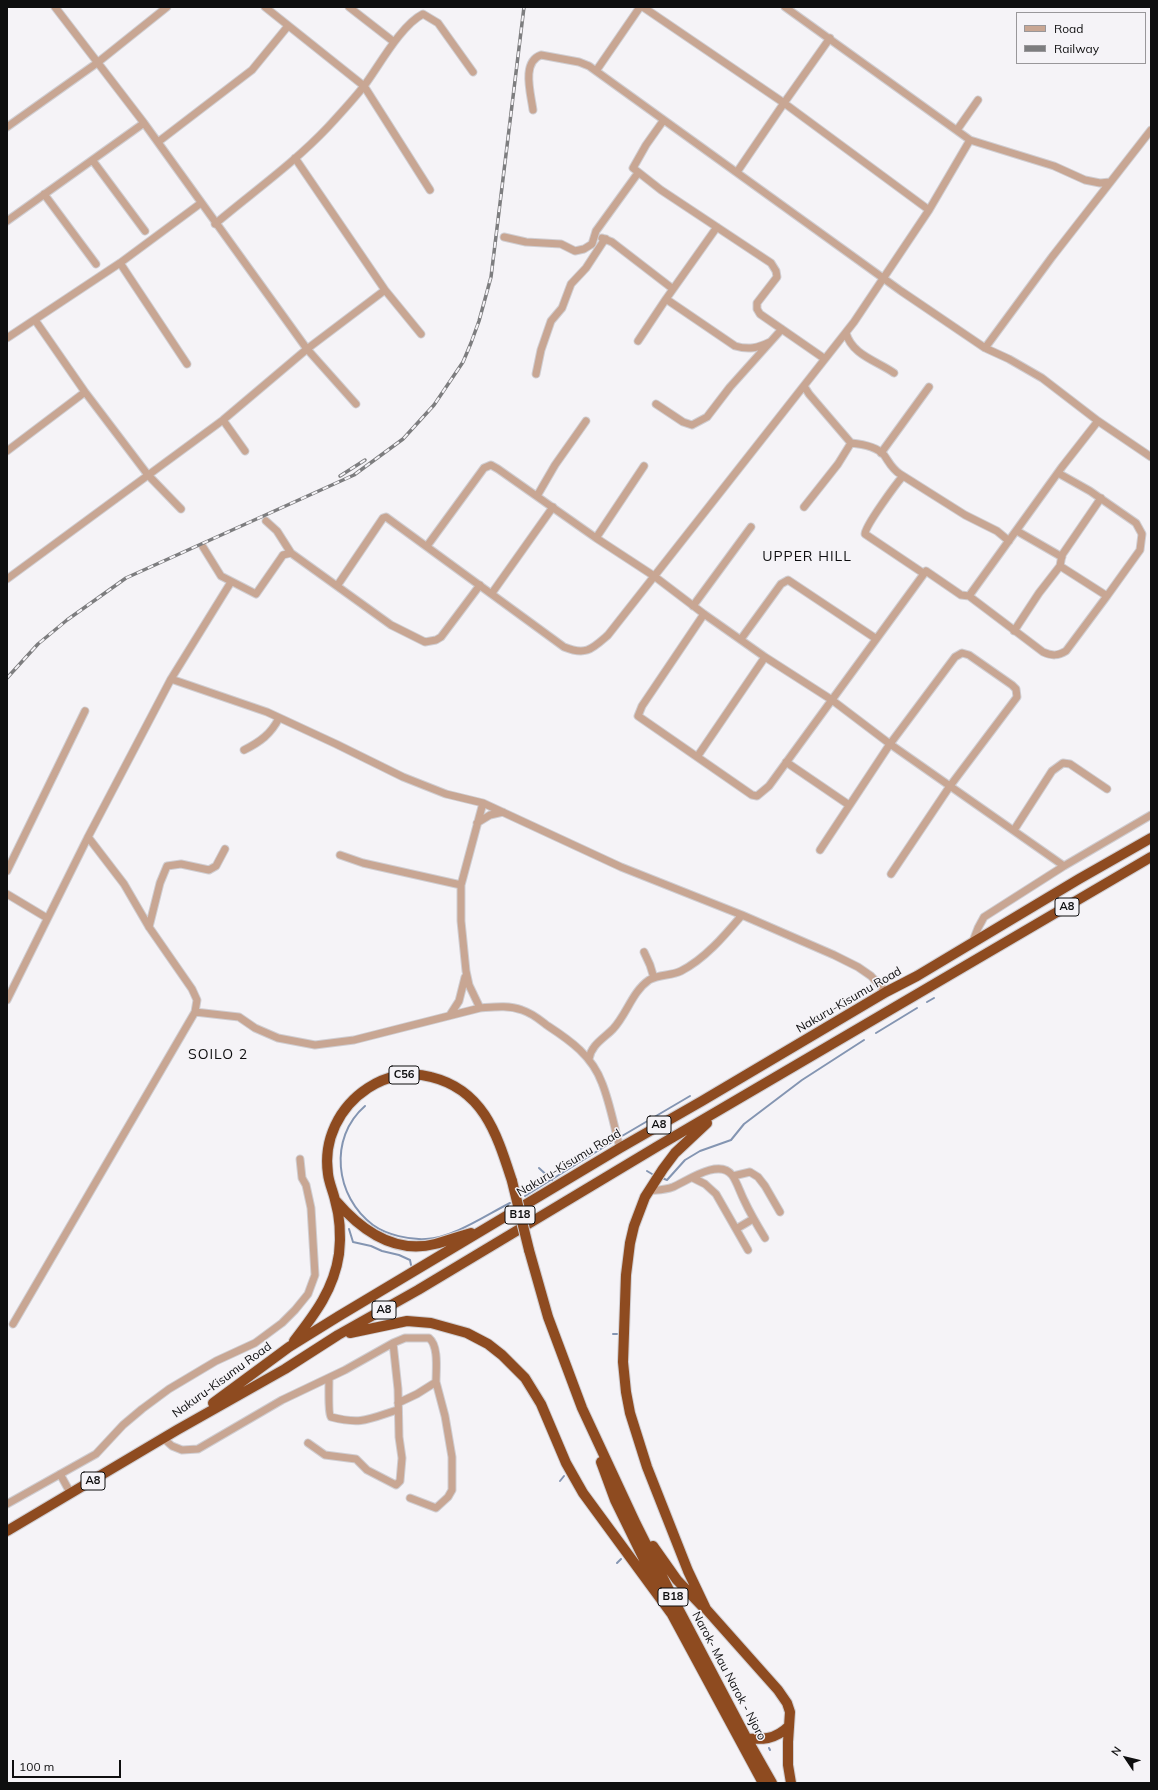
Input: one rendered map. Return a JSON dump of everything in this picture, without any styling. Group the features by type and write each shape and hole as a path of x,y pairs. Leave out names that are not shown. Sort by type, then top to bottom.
{"highway":[{"name":"Nakuru-Kisumu Road","path":"177,1430 289,1347 620,1148 886,992 918,976 973,941 1151,838"},
{"name":"Nakuru-Kisumu Road","path":"177,1430 285,1369 338,1335 418,1290 658,1146 1151,857"},
{"name":"C56","path":"336,1201 328,1174 327,1154 328,1143 335,1124 345,1109 364,1090 380,1081 406,1074 439,1078 456,1086 474,1101 488,1117 512,1181"},
{"path":"706,1609 688,1571 647,1467 630,1413 623,1362 627,1259 639,1210 649,1191 675,1153 700,1129 728,1106"},
{"name":"Narok- Mau Narok - Njoro","path":"512,1181 548,1318 582,1408 636,1524 743,1738 763,1783"},
{"path":"336,1201 348,1215 369,1232 388,1242 418,1245 435,1244 481,1231"},
{"path":"289,1347 310,1321 324,1300 334,1278 340,1239 340,1227 336,1201"},
{"path":"338,1335 390,1324 419,1322 449,1327 476,1338 494,1348 519,1371 528,1382 541,1404 566,1463 583,1493 671,1613"},
{"name":"Narok- Mau Narok - Njoro","path":"582,1408 582,1414 614,1500 671,1613 743,1738 772,1783"},
{"name":"A8","path":"7,1531 177,1430"},
{"path":"636,1524 677,1580 706,1609 783,1697 790,1712 788,1765 792,1783"},
{"path":"743,1738 771,1738 780,1734 789,1726"}],"street":[{"path":"55,7 158,142 215,224 307,350 356,404"},
{"path":"7,127 97,63 167,7"},
{"path":"266,7 364,86 430,190"},
{"path":"349,7 394,42"},
{"path":"596,71 642,7 784,103 929,210"},
{"path":"785,7 970,140 1040,161 1085,180 1100,183 1110,182"},
{"path":"215,224 295,158 328,127 364,86 394,42 418,17 423,14 438,23 473,72"},
{"path":"158,142 252,70 288,26"},
{"path":"737,172 830,38"},
{"path":"533,110 529,78 530,65 536,56 541,54 579,62 596,71 663,121 737,172 884,279 985,348 1042,378 1098,421 1151,457"},
{"path":"957,130 978,100"},
{"path":"663,121 633,168 638,173 774,267 777,277 757,303 756,309 760,314 825,359"},
{"path":"7,221 93,161 144,123"},
{"path":"985,348 1052,257 1151,130"},
{"path":"337,586 384,517 492,593 539,631 564,647 580,652 594,648 608,634 846,332 884,279 929,210 970,140"},
{"path":"295,158 385,290 421,334"},
{"path":"93,161 145,231"},
{"path":"504,237 526,242 561,244 575,251 589,246 596,231 638,173"},
{"path":"44,194 96,264"},
{"path":"7,338 120,263 201,203"},
{"path":"638,341 716,227"},
{"path":"594,238 606,240 673,289"},
{"path":"536,374 541,350 551,321 562,308 571,284 586,268 603,242 606,240"},
{"path":"120,263 187,364"},
{"path":"7,579 223,420 307,350 385,290"},
{"path":"666,299 735,346 746,349 758,348 770,342"},
{"path":"35,320 85,392 148,475 182,509"},
{"path":"656,404 683,422 692,425 699,422 707,417 730,387 782,329"},
{"path":"846,332 853,346 873,362 894,373"},
{"path":"804,386 809,394 851,443 860,444 881,453 893,469 903,476 965,515 996,531 1010,541"},
{"path":"881,453 929,387"},
{"path":"7,451 85,392"},
{"path":"223,420 245,450"},
{"path":"537,496 555,466 586,421"},
{"path":"969,596 1058,473 1098,421"},
{"path":"804,507 838,464 851,443"},
{"path":"427,546 484,468 491,465 498,468 596,538 654,576 693,606 765,657 832,700 890,744 1064,866"},
{"path":"596,538 644,466"},
{"path":"704,614 638,714 639,717 752,795 757,796 766,789 926,570 961,595 969,596 1043,652 1053,656 1060,655 1066,650 1140,550 1142,534 1136,523 1101,498 1058,473"},
{"path":"903,476 893,487 882,506 865,529 865,534 923,573"},
{"path":"1014,631 1039,593 1060,566 1062,557 1101,498"},
{"path":"492,593 553,507"},
{"path":"266,521 277,531 290,552 391,625 426,642 436,640 440,637 480,585"},
{"path":"693,606 751,527"},
{"path":"1017,531 1062,557"},
{"path":"203,546 218,574 256,594 280,558 290,552"},
{"path":"1060,566 1107,596"},
{"path":"741,639 781,584 788,580 875,638"},
{"path":"7,1000 88,837 171,679 231,582"},
{"path":"820,850 890,744 959,654 962,653 969,655 1016,689 1017,697 1015,702 950,786 891,874"},
{"path":"697,757 765,657"},
{"path":"171,679 279,718 403,777 446,794 483,803 621,867 742,915 858,967 871,976 886,992"},
{"path":"7,871 85,711"},
{"path":"244,750 265,738 272,732 279,718"},
{"path":"786,762 849,805"},
{"path":"1014,830 1052,771 1063,763 1070,764 1107,788"},
{"path":"480,1008 469,985 466,971 461,921 461,885 483,803"},
{"path":"477,824 490,815 503,812"},
{"path":"973,941 984,917 1064,866 1151,815"},
{"path":"13,1324 195,1012 197,1000 192,989 149,928 124,884 88,837"},
{"path":"149,928 160,883 168,866 181,864 209,870 216,866 225,849"},
{"path":"340,855 382,868 461,885"},
{"path":"7,894 47,918"},
{"path":"589,1059 590,1052 617,1023 642,988 654,978 680,971 689,966 709,949 742,915"},
{"path":"644,952 654,978"},
{"path":"450,1016 459,1001 466,971"},
{"path":"195,1012 239,1017 255,1028 278,1038 315,1045 354,1040 480,1008 498,1006 513,1008 534,1015 570,1041 589,1059 602,1082 620,1148"},
{"path":"7,1504 96,1454 123,1425 169,1389 216,1361 255,1343 270,1333 295,1310 308,1294 315,1275 311,1208 306,1185 302,1178 300,1159"},
{"path":"649,1191 663,1190 717,1168 725,1170 732,1176 753,1219 765,1238"},
{"path":"732,1176 750,1172 758,1176 780,1212"},
{"path":"693,1178 705,1184 716,1194 748,1250"},
{"path":"736,1229 753,1219"},
{"path":"163,1438 172,1446 182,1450 198,1449 282,1400 329,1378 393,1343 404,1338 421,1337 431,1339 437,1360 436,1382 445,1416 452,1457 452,1490 448,1497 436,1508 410,1498"},
{"path":"308,1443 325,1455 356,1459 367,1470 396,1485 400,1481 402,1458 393,1343"},
{"path":"329,1378 329,1413 331,1417 349,1421 364,1421 398,1406 436,1382"},
{"path":"60,1474 71,1494"}],"waterway":[{"path":"927,1002 934,998"},
{"path":"876,1033 917,1008"},
{"path":"662,1178 667,1180 685,1160 700,1151 731,1140 744,1124 802,1080 864,1040"},
{"path":"622,1136 690,1096"},
{"path":"365,1106 353,1119 345,1134 341,1150 341,1167 344,1183 351,1199 360,1213 373,1225 385,1232 406,1238 436,1238 458,1230 510,1203"},
{"path":"525,1196 612,1142"},
{"path":"539,1168 552,1180"},
{"path":"647,1171 652,1174"},
{"path":"349,1229 353,1242 399,1255 410,1260 411,1265"},
{"path":"560,1481 564,1476"},
{"path":"617,1563 621,1559"}],"railway":[{"path":"7,678 38,644 67,620 126,578 354,475 403,439 434,405 463,362 479,321 491,277 524,7"},
{"path":"340,476 365,460"}],"district":[{"name":"UPPER HILL","path":"807,557"},
{"name":"SOILO 2","path":"218,1055"}]}
